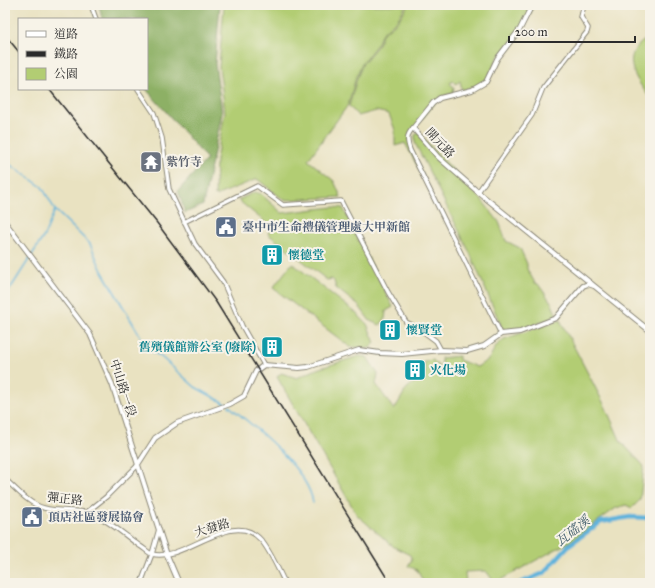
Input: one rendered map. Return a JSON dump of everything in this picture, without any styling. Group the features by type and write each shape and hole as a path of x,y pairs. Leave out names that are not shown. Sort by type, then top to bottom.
{"street":[{"path":"91,5 96,18"},
{"name":"開元路","path":"532,5 514,39 497,59 486,82 472,90 440,98 433,103 413,128 438,157 478,192 650,331"},
{"path":"478,192 532,115 543,88 587,32 588,28 581,17 584,5"},
{"path":"139,90 154,114 162,138 169,189 184,222 195,244 223,282 242,326 264,365"},
{"path":"413,128 408,133 407,142 410,150 502,334"},
{"path":"184,222 257,186 283,205 342,201 388,292 406,322 420,329 436,341 441,350"},
{"name":"中山路一段","path":"5,222 90,334 112,384 137,466 167,555 179,583"},
{"path":"87,512 106,497 137,466 155,438 177,423 228,405 244,396 256,371 264,365 299,368 308,367 359,350 402,354 441,350 467,351 484,346 502,334 520,332 556,318 583,286 588,284 594,286"},
{"name":"彈正路","path":"5,479 33,504 58,511 87,512 108,523 152,554"},
{"path":"141,583 152,554 159,529"},
{"name":"大發路","path":"167,555 223,532 241,531 255,536 262,542 285,583"},
{"path":"152,554 167,555"}],"green space":[{"path":"99,5 220,5 215,64 222,113 203,205 185,213 178,191 207,159 147,90 148,18 102,18"},
{"path":"224,5 406,5 398,19 381,34 378,43 363,62 356,77 348,105 308,160 334,181 341,197 284,200 257,179 215,196 216,160 225,112 219,67"},
{"path":"408,5 535,5 518,36 498,57 488,78 476,86 462,90 460,81 456,84 453,81 450,83 454,88 453,93 440,97 409,135 412,151 425,181 405,143 395,146 395,130 389,114 376,111 358,116 349,106 363,63 379,44 382,34 398,21"},
{"path":"650,37 650,98 635,74 632,66 632,58 634,51 640,44"},
{"path":"418,133 481,199 499,222 506,241 520,248 527,264 527,269 535,283 538,284 551,302 557,316 521,330 503,330 469,251 415,143 415,135"},
{"path":"255,192 261,194 282,213 333,207 343,208 393,307 386,311 385,319 380,325 370,321 359,306 336,288 332,279 327,280 268,234 271,227 238,200"},
{"path":"292,263 356,313 367,324 375,343 370,348 350,347 273,288"},
{"path":"560,320 605,406 621,442 644,466 640,500 632,508 626,505 616,508 569,542 495,583 486,571 465,572 466,583 424,583 417,570 408,566 412,559 410,555 394,547 357,515 277,377 281,373 297,378 317,369 359,356 367,357 378,374 376,384 394,410 407,388 425,374 424,361 433,360 440,368 442,366 441,358 459,356 459,360 477,367 489,359 496,346 504,339"}],"waterway":[{"path":"5,161 42,187 55,210 90,244 102,271 148,349 160,356 195,387 226,404"},
{"path":"5,297 44,236 55,210"},
{"path":"229,406 266,437 291,463 302,477 309,490 313,503"},
{"name":"瓦磘溪","path":"520,583 544,573 569,545 601,522 630,517 650,518"}],"railway":[{"path":"5,35 18,51"},
{"path":"50,90 157,223 216,302 390,583"}],"place":[{"name":"紫竹寺","path":"151,162"},
{"name":"臺中市生命禮儀管理處大甲新館","path":"226,227"},
{"name":"懷德堂","path":"272,255"},
{"name":"懷賢堂","path":"390,330"},
{"name":"舊殯儀館辦公室 (廢除)","path":"272,347"},
{"name":"火化場","path":"415,370"},
{"name":"頂店社區發展協會","path":"32,517"}]}
